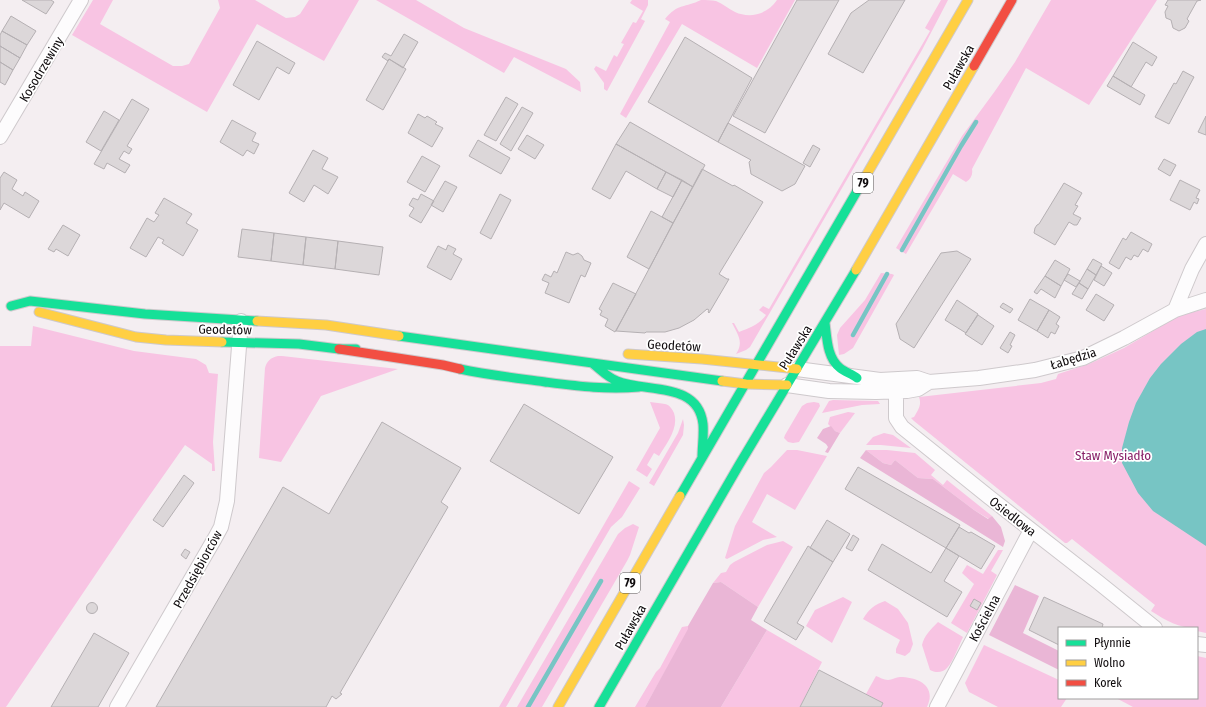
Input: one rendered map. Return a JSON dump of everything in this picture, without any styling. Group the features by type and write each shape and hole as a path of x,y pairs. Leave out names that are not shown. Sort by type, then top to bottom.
{"main road":[{"name":"Puławska","path":"558,707 968,0"},
{"name":"Puławska","path":"599,707 738,465 825,323 1012,0"},
{"name":"Geodetów","path":"403,350 339,349 299,344 166,340 136,337 6,305 30,301 145,314 326,325 441,343 746,384 786,385"},
{"path":"825,323 832,358 840,367 857,378"},
{"name":"Geodetów","path":"418,348 441,343"},
{"path":"339,349 443,365 485,374 586,387 619,389 639,387"},
{"name":"Geodetów","path":"615,353 709,360 797,369"},
{"path":"603,354 592,363 609,378 624,384 668,391 690,399 696,406 701,416 703,428 702,459"}],"street":[{"name":"Kosodrzewiny","path":"0,137 81,0"},
{"path":"1175,310 1192,269 1206,244"},
{"name":"Łabędzia","path":"797,369 857,378 880,380 917,378 929,382 980,378 1035,370 1071,361 1096,352 1175,310 1206,300"},
{"name":"Przedsiębiorców","path":"116,707 221,527 227,501 241,321"},
{"name":"Łabędzia","path":"786,385 837,391 896,391 918,389 929,382"},
{"name":"Osiedlowa","path":"896,391 896,418 902,427 1154,627"},
{"name":"Kościelna","path":"937,707 1031,530"}],"green space":[{"path":"93,0 113,0 100,24 173,66 182,66 189,64 220,8 218,0 255,0 286,18 295,17 300,14 309,0 359,0 324,61 257,24 207,112 72,35"},
{"path":"376,0 416,0 464,28 566,69 580,82 581,92 514,57 504,73"},
{"path":"632,0 648,0 648,5 641,19 645,21 607,91 604,89 604,83 594,69 596,66 606,71 614,55 617,57 624,44 621,43 633,22 636,23 643,11 630,3"},
{"path":"701,0 716,1 735,12 753,15 769,9 777,0 795,0 757,68 682,24 626,118 620,114 670,22 665,19 674,10"},
{"path":"941,0 948,0 922,50 750,347 736,354 740,346 740,342 732,323 734,323 739,332 751,328 766,315 759,310 763,306 769,309 930,31 925,28"},
{"path":"1051,0 1157,0 1089,105 1026,68 972,169 972,175 966,182 953,174 906,254 896,248 962,136 1015,62"},
{"path":"881,273 894,275 853,348 844,354 839,355 837,335 840,328 865,300"},
{"name":"Staw Mysiadło","path":"1206,309 1206,633 1198,631 1198,627 1184,627 1173,623 1151,611 1155,605 1072,539 1065,543 911,418 914,417 919,407 919,397 1041,383 1056,379 1058,374 1089,364 1124,348 1175,318"},
{"path":"33,326 134,351 196,359 206,365 209,373 218,374 213,442 215,471 212,471 212,464 185,445 6,707 0,707 0,346 31,346"},
{"path":"278,356 398,369 321,396 281,462 259,458 265,368 269,360"},
{"path":"829,401 878,401 880,404 862,405 822,413"},
{"path":"650,402 668,405 671,407 674,413 675,424 674,430 659,456 654,453 647,465 652,469 647,477 636,470 660,428"},
{"path":"807,403 819,403 820,406 799,442 788,442 784,438 785,435 802,406"},
{"path":"848,412 855,413 840,433 835,431 828,424 830,417"},
{"path":"683,419 683,435 654,486 649,483 678,433"},
{"path":"884,433 893,435 911,448 866,445 873,437"},
{"path":"787,450 797,450 827,456 795,510 767,494 752,522 777,537 763,540 727,559 725,558 735,526 764,473"},
{"path":"866,450 887,450 915,453 935,470 931,475 943,485 947,480 992,516 989,519 974,510 933,479 918,478 895,460 891,465 883,463"},
{"path":"629,481 640,488 622,517 611,527 506,707 499,707"},
{"path":"633,524 639,527 630,555 542,707 517,707 618,534"},
{"path":"783,541 793,547 758,607 721,582 713,583 721,573 726,572 730,565 734,562 767,545"},
{"path":"998,550 1003,550 991,571 997,575 967,633 951,623 974,584 962,573 967,565 983,574"},
{"path":"843,597 852,602 832,643 806,626 815,610"},
{"path":"885,601 898,609 908,623 913,644 910,652 905,656 896,653 900,640 863,619 872,608"},
{"path":"938,622 963,637 954,658 945,670 941,672 930,670 922,645 930,630"},
{"path":"688,626 689,629 645,707 635,707 656,672 660,668 682,627"},
{"path":"767,630 822,662 800,707 721,707"},
{"path":"984,645 1058,680 1058,699 1066,699 1061,707 998,707 969,692 965,683"},
{"path":"1198,656 1206,658 1206,707 1133,707 1118,699 1198,699"},
{"path":"876,676 886,680 897,677 907,677 924,684 930,693 927,707 881,707 883,703 866,694"}],"shaded area":[{"path":"831,426 835,431 840,433 828,453 825,452 828,447 826,444 817,438 823,429"},
{"path":"866,450 883,463 891,465 895,460 918,478 933,479 988,519 992,516 1001,527 1005,541 1003,547 860,458"},
{"path":"721,582 758,607 751,620 767,630 721,707 645,707 688,629 688,626 713,583"},
{"path":"1015,585 1039,596 1023,633 1058,650 1058,670 989,635"}],"water":[{"path":"1206,329 1206,546 1153,511 1138,493 1122,463 1122,448 1136,403 1150,378 1161,364 1181,344 1197,332"}],"building":[{"path":"22,0 51,0 54,2 46,14"},
{"path":"797,0 839,0 765,133 733,116"},
{"path":"869,0 905,0 863,73 828,54 851,13"},
{"path":"1168,0 1201,0 1197,1 1187,19 1189,21 1185,28 1179,31 1173,28 1171,20 1166,18 1165,12 1168,6 1165,5"},
{"path":"11,16 36,31 27,45 2,31"},
{"path":"2,31 27,45 20,58 0,46 0,35"},
{"path":"404,34 418,42 403,68 389,59 388,61 382,57 385,53 391,56"},
{"path":"685,37 752,78 718,142 648,102"},
{"path":"257,41 295,63 289,74 277,67 259,100 233,85"},
{"path":"1133,42 1157,57 1152,66 1146,62 1131,87 1113,76"},
{"path":"0,46 20,58 13,70 0,62"},
{"path":"389,59 406,69 383,110 366,100"},
{"path":"0,62 13,70 5,85 0,82"},
{"path":"1183,71 1194,77 1169,124 1155,117 1174,83 1176,84"},
{"path":"1113,76 1145,95 1140,105 1107,86"},
{"path":"506,97 518,104 496,141 484,135"},
{"path":"132,99 149,109 127,146 132,149 129,154 124,151 119,159 130,165 125,173 107,163 104,169 94,164"},
{"path":"522,107 533,113 511,151 500,144"},
{"path":"104,111 119,120 101,151 86,142"},
{"path":"418,114 425,118 427,116 437,122 435,124 443,128 432,147 408,133"},
{"path":"1206,116 1206,135 1198,132"},
{"path":"232,120 256,133 252,141 259,144 254,154 247,150 243,156 220,142"},
{"path":"630,122 705,165 693,187 616,144"},
{"path":"728,123 805,166 795,184 782,191 751,174 749,162 751,160 718,142"},
{"path":"527,135 544,145 535,159 518,149"},
{"path":"478,140 510,158 501,174 469,156"},
{"path":"616,144 666,172 657,189 626,171 610,199 592,189"},
{"path":"813,145 820,149 810,167 803,163"},
{"path":"313,150 328,158 322,169 338,177 328,194 314,185 304,202 289,193"},
{"path":"422,156 440,166 425,192 407,182"},
{"path":"1164,159 1176,165 1170,176 1158,169"},
{"path":"702,169 763,202 719,274 729,279 709,313 709,310 707,309 694,320 679,328 665,332 645,333 616,331"},
{"path":"4,172 17,180 12,189 23,196 25,192 39,201 29,218 4,203 0,210 0,178"},
{"path":"666,172 682,180 673,197 657,189"},
{"path":"682,180 693,187 673,223 662,217"},
{"path":"1180,180 1200,190 1196,198 1199,199 1197,204 1194,202 1190,210 1170,200"},
{"path":"445,181 457,187 443,212 431,205"},
{"path":"1064,183 1082,193 1075,205 1078,206 1073,214 1081,218 1077,225 1069,222 1055,245 1034,233 1035,228"},
{"path":"421,194 434,201 421,223 409,216 414,208 409,205 413,198 418,200"},
{"path":"500,194 511,200 491,239 480,233"},
{"path":"164,198 192,214 186,223 198,230 183,256 162,243 164,240 158,237 146,257 130,248 147,218 154,222 159,215 155,213"},
{"path":"651,211 673,223 649,269 627,257"},
{"path":"63,225 80,235 68,256 56,249 54,252 48,249"},
{"path":"242,229 274,233 271,261 238,257"},
{"path":"1131,232 1152,244 1148,252 1143,249 1138,257 1134,255 1131,260 1126,257 1119,269 1109,263 1123,238 1126,240"},
{"path":"274,233 306,237 303,265 271,261"},
{"path":"306,237 338,241 335,269 303,265"},
{"path":"338,241 383,247 379,275 335,269"},
{"path":"448,245 456,249 453,254 462,259 451,280 427,267 438,246 446,250"},
{"path":"957,251 971,259 914,348 900,339 896,324 941,253"},
{"path":"566,252 573,255 578,253 584,260 591,263 585,277 581,275 569,303 545,293 549,283 542,280 545,274 551,277 554,271 557,273"},
{"path":"1093,259 1102,264 1096,275 1087,269"},
{"path":"1055,260 1070,269 1061,286 1045,276"},
{"path":"1101,266 1112,273 1104,286 1094,280"},
{"path":"1087,269 1096,275 1088,289 1079,283"},
{"path":"1068,274 1080,281 1076,287 1064,280"},
{"path":"1045,276 1061,286 1055,298 1041,289 1037,294 1034,292"},
{"path":"613,283 636,294 615,332 605,326 608,319 600,315 602,311 599,309"},
{"path":"1079,283 1088,289 1082,299 1072,294"},
{"path":"1096,294 1114,305 1104,321 1086,310"},
{"path":"1030,299 1049,310 1037,331 1018,320"},
{"path":"957,300 978,314 966,333 945,320"},
{"path":"1003,303 1013,309 1010,313 1000,307"},
{"path":"1049,310 1060,317 1056,324 1059,326 1055,334 1051,332 1048,338 1037,331"},
{"path":"978,315 994,326 982,345 965,334"},
{"path":"1010,332 1015,335 1008,353 1000,348"},
{"path":"524,404 613,457 579,514 490,461"},
{"path":"382,422 461,468 441,502 448,507 340,693 342,694 336,699 332,696 326,707 156,707 283,487 329,514"},
{"path":"858,467 960,525 946,548 845,489"},
{"path":"184,475 194,483 163,527 153,520"},
{"path":"827,520 850,534 833,562 810,548"},
{"path":"959,527 995,546 981,569 946,548"},
{"path":"853,535 859,539 852,551 846,548"},
{"path":"882,544 931,573 946,548 959,556 944,581 962,592 947,617 868,570"},
{"path":"808,546 833,562 797,623 804,627 796,640 764,621"},
{"path":"185,549 190,552 186,559 181,555"},
{"path":"1044,597 1103,624 1102,627 1058,627 1058,644 1029,630"},
{"path":"974,599 981,603 977,610 970,606"},
{"path":"90,603 94,603 96,604 96,612 90,613 87,610 87,606"},
{"path":"94,633 129,653 98,707 51,707"},
{"path":"819,670 883,703 881,707 800,707"}],"waterway":[{"path":"902,250 976,122"},
{"path":"853,335 887,274"},
{"path":"528,707 601,581"}],"traffic: fast":[{"path":"680,496 864,179"},
{"path":"599,707 739,465 856,270"},
{"path":"11,306 30,301 145,314 257,321"},
{"path":"825,323 828,347 832,359 840,368 857,378"},
{"path":"399,336 722,381"},
{"path":"222,342 299,344 339,349 356,349"},
{"path":"592,363 617,381 629,385 669,391 692,401 699,410 703,424 702,458"},
{"path":"460,369 580,386 604,388 639,387"}],"traffic: slow":[{"path":"864,179 968,0"},
{"path":"856,270 974,66"},
{"path":"39,312 136,337 166,340 222,342"},
{"path":"257,321 326,325 399,336"},
{"path":"628,354 702,359 797,369"},
{"path":"722,381 746,384 787,385"},
{"path":"558,707 680,496"}],"traffic: jam":[{"path":"974,66 1012,0"},
{"path":"339,349 460,369"}]}
